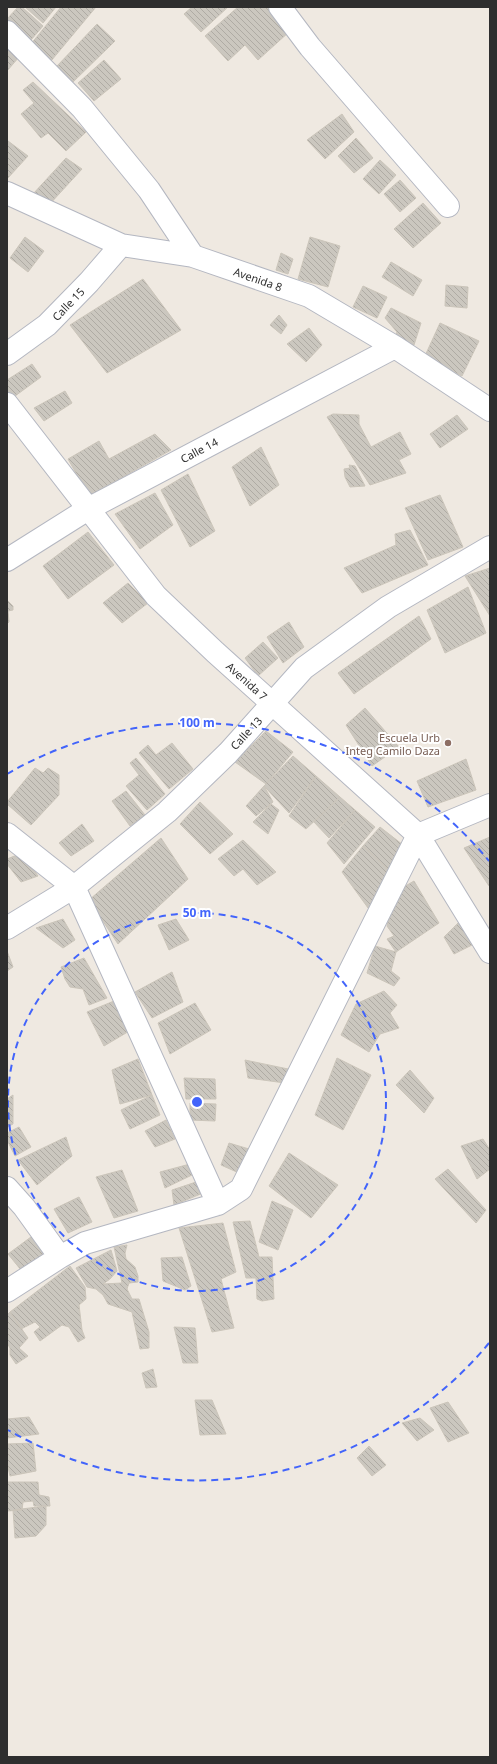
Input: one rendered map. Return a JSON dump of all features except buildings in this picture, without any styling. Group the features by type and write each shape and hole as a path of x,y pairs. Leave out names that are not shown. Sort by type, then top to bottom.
{"street":[{"path":"280,7 310,47 448,206"},
{"path":"7,32 82,108 149,190 193,256"},
{"name":"Avenida 8","path":"7,193 121,245 193,256 309,296 395,347 490,410"},
{"name":"Calle 15","path":"7,354 47,325 89,282 121,245"},
{"name":"Calle 14","path":"7,560 88,509 395,347"},
{"name":"Avenida 7","path":"7,404 156,596 418,835 490,952"},
{"name":"Calle 13","path":"7,928 74,887 167,812 228,753 304,668 388,607 490,547"},
{"path":"7,1291 85,1243 218,1204 241,1189 418,835 490,805"},
{"path":"7,834 74,887 218,1204"},
{"path":"7,1188 24,1207 60,1257"}],"place":[{"name":"Escuela Urb Integ Camilo Daza","path":"448,743"}]}
